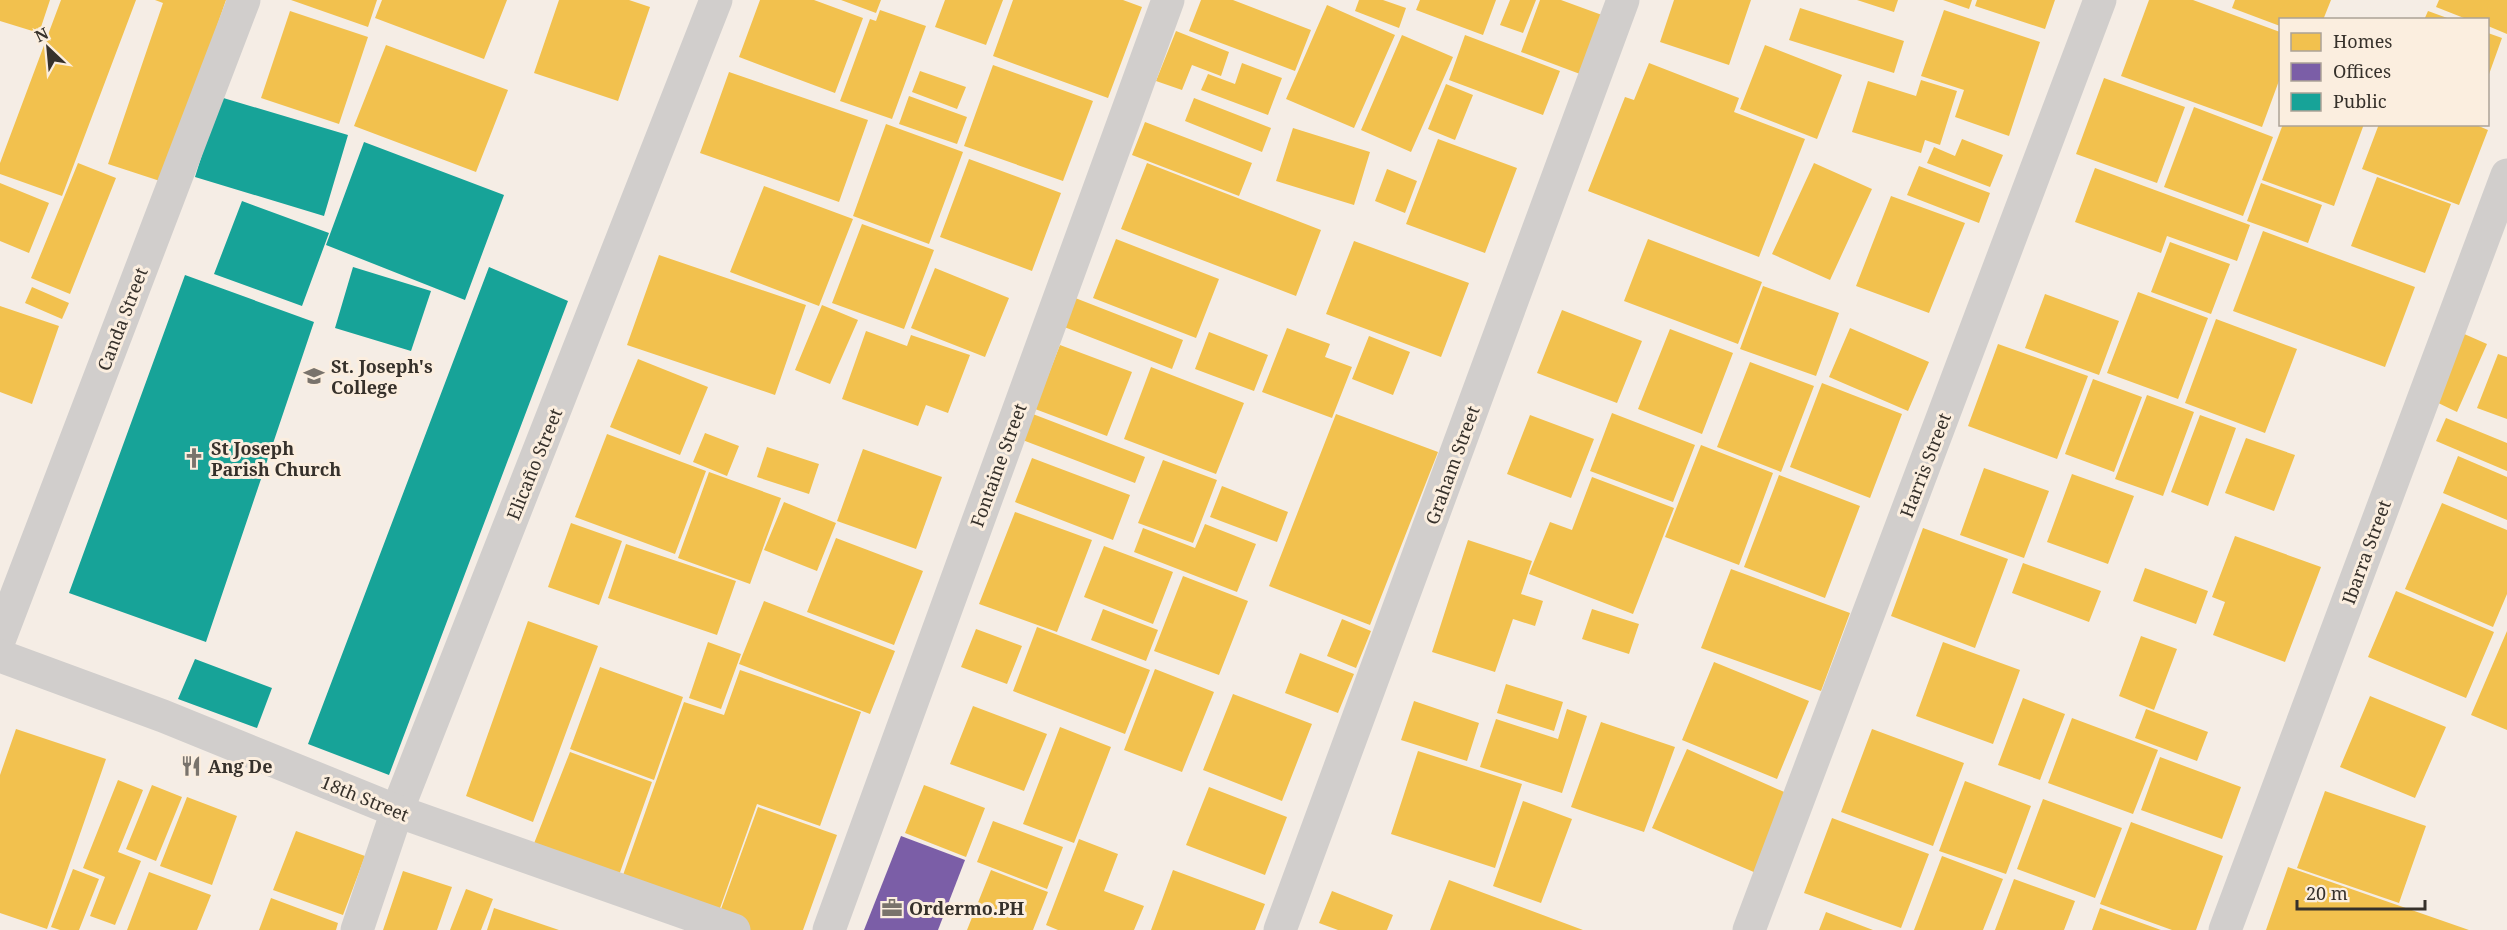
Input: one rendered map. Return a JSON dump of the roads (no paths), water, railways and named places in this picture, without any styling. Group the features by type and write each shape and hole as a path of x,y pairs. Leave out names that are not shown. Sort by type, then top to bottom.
{"street":[{"name":"Canda Street","path":"0,638 244,0"},
{"name":"Elicaño Street","path":"357,930 397,811 716,0"},
{"name":"Fontaine Street","path":"829,930 1168,0"},
{"name":"Graham Street","path":"1280,930 1623,0"},
{"name":"Harris Street","path":"1749,930 2100,0"},
{"name":"Ibarra Street","path":"2225,930 2507,175"},
{"name":"18th Street","path":"0,656 163,716 397,811 734,930"}],"place":[{"name":"St. Joseph's College","path":"314,376"},
{"name":"St Joseph Parish Church","path":"194,458"},
{"name":"Ang De","path":"191,766"},
{"name":"Ordermo.PH","path":"892,908"}]}
